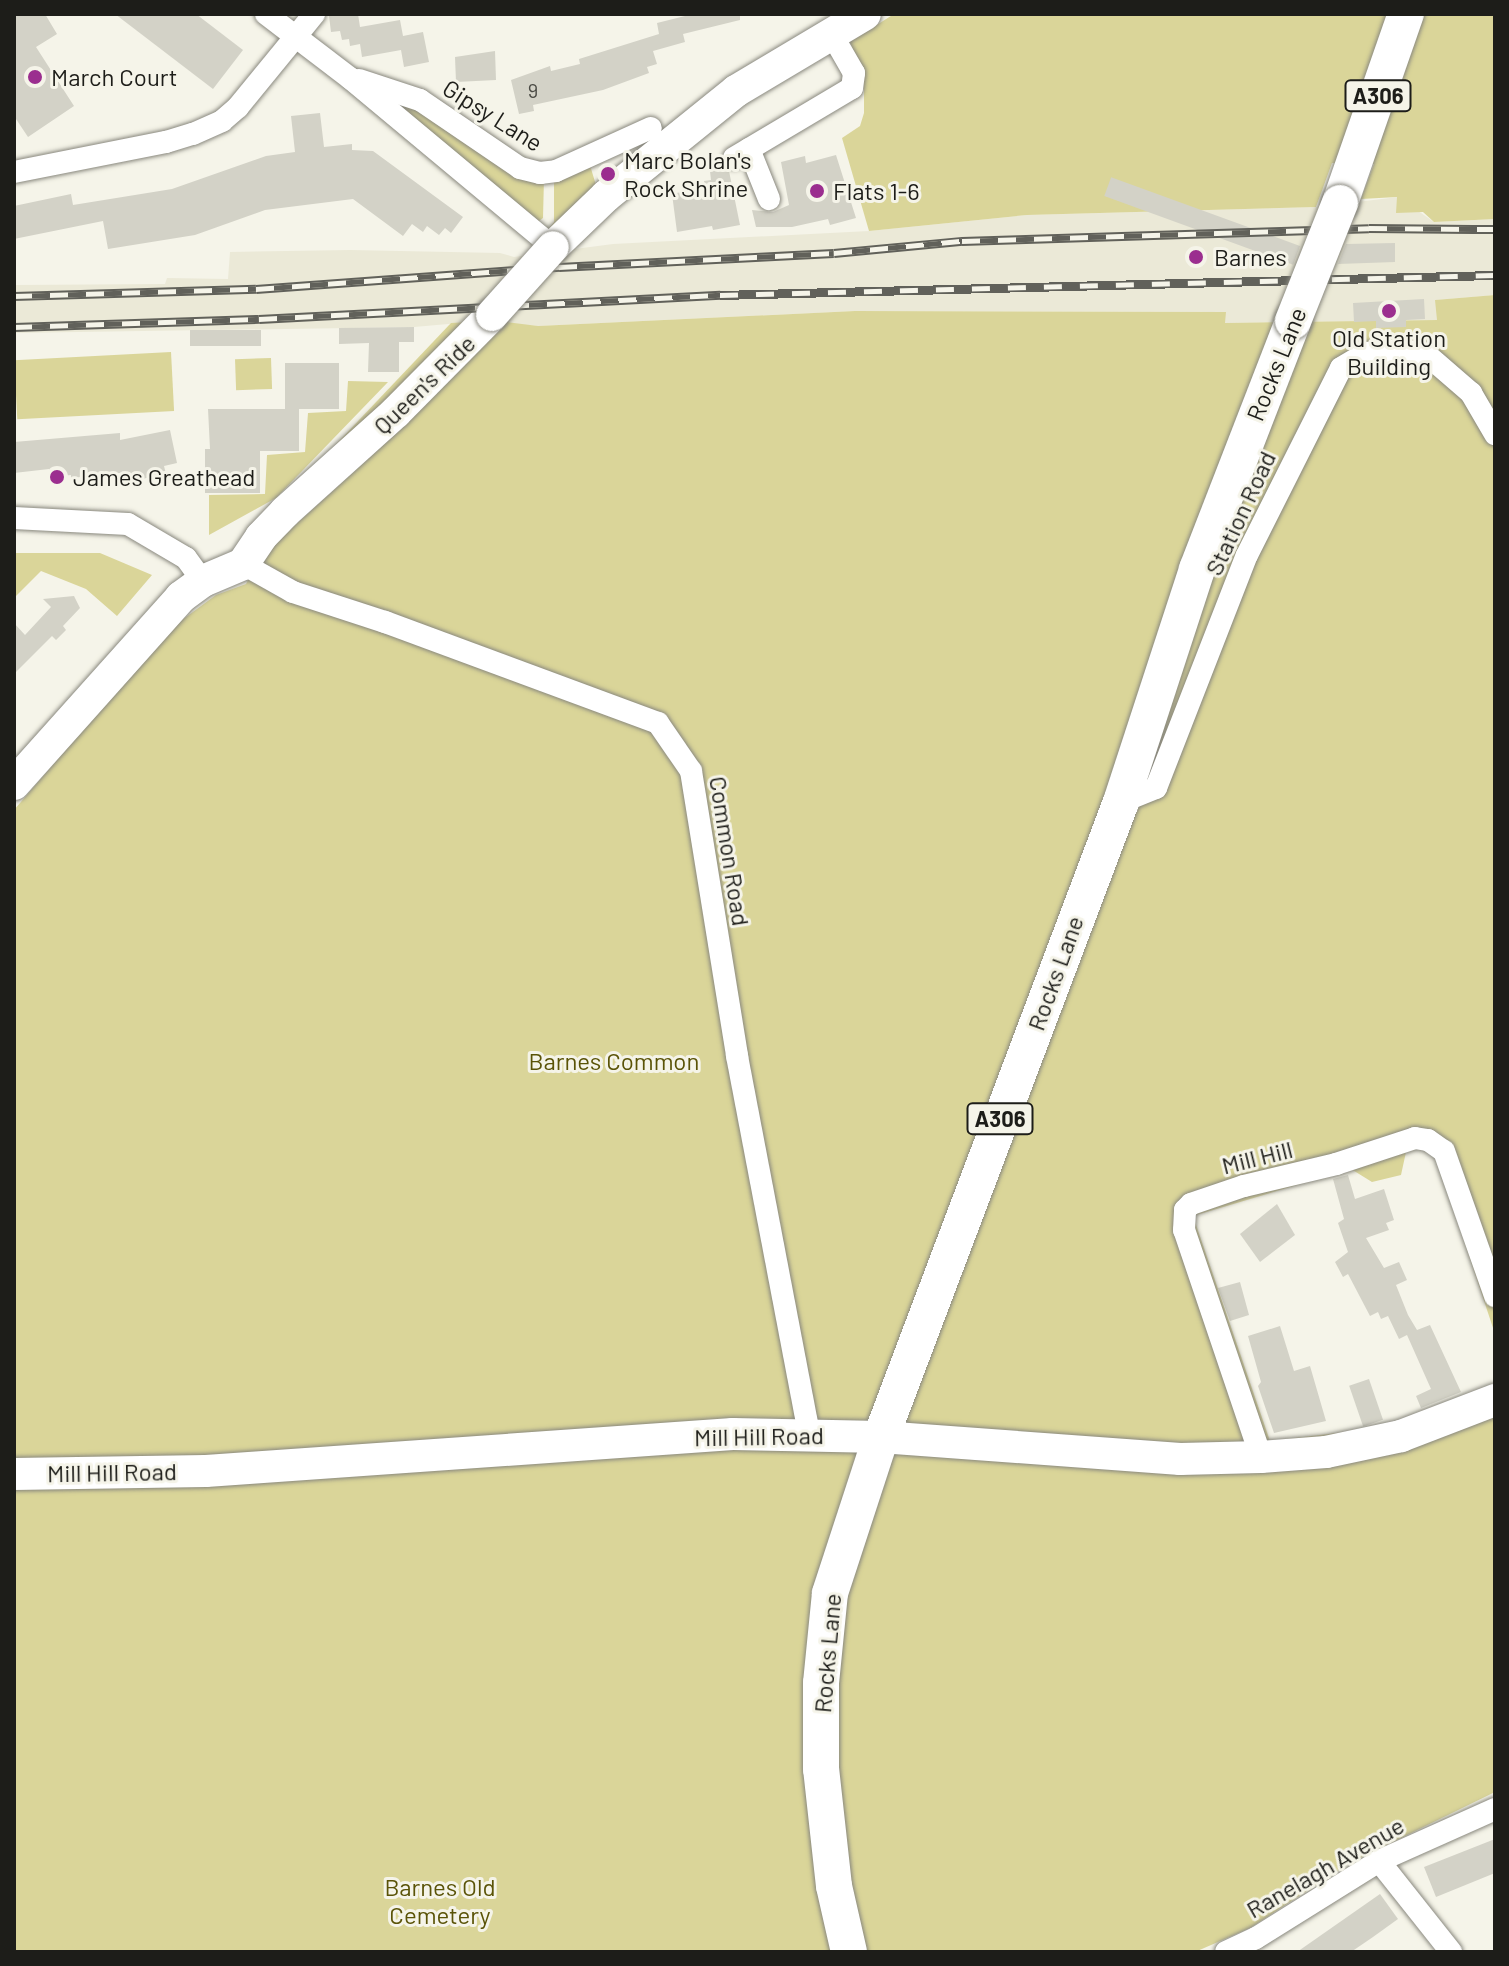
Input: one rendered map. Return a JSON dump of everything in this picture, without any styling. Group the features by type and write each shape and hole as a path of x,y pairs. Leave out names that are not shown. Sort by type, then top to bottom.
{"main road":[{"name":"Queen's Ride","path":"243,564 261,537 285,512 444,366 553,247 684,130 736,91 865,14"},
{"name":"Rocks Lane","path":"849,1952 834,1886 824,1799 821,1683 830,1593 881,1437 1121,802 1197,569 1349,177 1406,14"},
{"path":"14,784 181,597 203,581 243,564"},
{"name":"Mill Hill Road","path":"14,1474 206,1471 733,1434 881,1437 1180,1459 1261,1457 1326,1452 1401,1436 1495,1400"}],"street":[{"name":"Gipsy Lane","path":"266,14 350,78 553,247"},
{"path":"14,172 166,142 222,121 238,107 314,14"},
{"path":"769,199 742,154 852,88 854,73 831,33"},
{"name":"Gipsy Lane","path":"350,78 420,100 520,168 540,173 556,171 651,128"},
{"name":"Station Road","path":"1121,802 1156,788 1247,555 1341,368 1366,353 1402,350 1426,354 1471,393 1495,434"},
{"path":"14,518 128,524 186,558 203,581"},
{"name":"Common Road","path":"243,564 280,587 658,723 691,771 737,1056 809,1435"},
{"name":"Mill Hill","path":"1261,1457 1184,1230 1185,1210 1191,1204 1244,1186 1336,1164 1415,1138 1428,1140 1444,1151 1495,1296"},
{"name":"Ranelagh Avenue","path":"1226,1952 1256,1938 1379,1861 1495,1809"},
{"path":"1379,1861 1451,1952"}],"shaded area":[{"path":"1398,197 1434,222 1495,219 1495,295 1436,300 1438,320 1224,323 1225,312 855,311 538,326 471,322 414,327 14,333 14,285 165,284 167,278 228,279 230,252 350,250 500,253 514,257 613,244 869,231 1027,215 1316,207"}],"green space":[{"path":"894,14 1495,14 1495,219 1434,222 1423,212 1396,213 1397,197 1361,199 1374,164 1332,163 1316,207 1027,215 869,231 842,138 860,126 864,113 864,76 850,42"},
{"path":"380,91 544,178 543,218 536,223"},
{"path":"589,162 599,195 547,231 554,222 554,177"},
{"name":"Barnes Common","path":"1495,295 1495,1334 1435,1153 1418,1149 1406,1152 1401,1175 1372,1182 1351,1169 1193,1216 1270,1441 1403,1425 1495,1385 1495,1792 1350,1863 1250,1928 1195,1952 14,1952 14,810 142,661 182,620 216,595 246,584 260,557 400,430 507,322 538,326 855,311 1226,312 1225,323 1437,320 1435,300"},
{"path":"471,322 286,497 451,323"},
{"path":"171,352 174,411 17,419 14,360"},
{"path":"271,358 272,389 236,390 235,359"},
{"path":"348,381 388,382 276,498 209,535 209,495 265,494 267,455 305,452 308,413 346,411"},
{"path":"14,553 100,553 152,575 117,616 86,589 41,571 14,598"}],"building":[{"name":"March Court","path":"14,14 45,14 57,34 36,47 74,106 28,137 14,116"},
{"path":"115,14 196,14 243,50 213,89"},
{"path":"358,14 360,27 400,20 403,36 423,32 429,62 404,67 401,50 362,57 360,44 350,46 349,39 342,40 340,31 331,32 329,16"},
{"path":"693,14 740,14 740,20 683,34 685,42 653,51 657,64 647,67 649,73 603,90 533,105 534,111 519,114 511,80 550,66 551,71 580,64 579,59 659,34 657,23"},
{"path":"495,51 496,80 456,82 455,57"},
{"path":"320,113 324,147 352,144 352,150 373,151 463,217 451,233 445,228 439,235 427,226 423,232 412,224 403,236 353,199 265,210 195,235 108,249 103,221 14,239 14,206 71,194 73,205 172,189 266,156 295,152 291,116"},
{"name":"Flats 1-6","path":"836,155 856,218 830,225 828,219 792,227 756,227 752,210 773,212 789,205 781,162 805,156 806,163"},
{"path":"725,168 729,171 740,225 677,232 672,194 705,187 704,181 711,180 710,171"},
{"path":"1111,177 1300,246 1293,265 1104,196"},
{"path":"1395,243 1395,262 1338,264 1346,244"},
{"name":"Old Station Building","path":"1424,299 1425,319 1406,320 1406,327 1376,328 1376,321 1354,322 1353,303"},
{"path":"414,327 414,342 399,342 399,372 368,372 369,343 339,344 339,328"},
{"path":"190,330 261,330 261,346 190,346"},
{"path":"285,363 339,363 339,409 285,409"},
{"path":"208,409 299,409 299,451 260,451 260,493 205,493 205,449 210,449"},
{"path":"170,430 177,463 164,466 166,474 132,481 130,472 71,478 71,475 50,477 49,469 14,473 14,442 120,433 120,440"},
{"path":"74,596 80,608 63,626 66,630 56,640 52,636 14,674 14,623 25,635 51,607 43,599"},
{"path":"1348,1175 1355,1199 1384,1189 1394,1220 1386,1223 1389,1230 1366,1238 1384,1268 1399,1262 1407,1280 1396,1285 1408,1315 1417,1330 1430,1325 1461,1392 1421,1408 1416,1396 1431,1389 1407,1335 1399,1339 1388,1316 1381,1319 1378,1312 1370,1316 1348,1274 1343,1277 1335,1262 1348,1252 1338,1223 1344,1219 1333,1179"},
{"path":"1277,1204 1295,1235 1260,1262 1240,1234"},
{"path":"1240,1282 1249,1315 1230,1321 1218,1288"},
{"path":"1280,1326 1294,1371 1310,1366 1326,1421 1274,1433 1258,1386 1261,1382 1248,1336"},
{"path":"1369,1379 1383,1420 1363,1426 1349,1386"},
{"path":"1495,1839 1495,1873 1436,1897 1424,1867"},
{"path":"1380,1894 1398,1919 1373,1937 1351,1952 1297,1952"}],"railway":[{"path":"14,296 256,289 559,267 834,253 962,241 1369,228 1495,229"},
{"path":"14,327 259,319 720,295 1495,275"}],"place":[{"name":"March Court","path":"35,77"},
{"name":"Marc Bolan's Rock Shrine","path":"608,174"},
{"name":"Flats 1-6","path":"817,191"},
{"name":"Barnes","path":"1196,257"},
{"name":"Old Station Building","path":"1389,311"},
{"name":"James Greathead","path":"57,477"}],"park label":[{"name":"Barnes Old Cemetery","path":"440,1901"}]}
